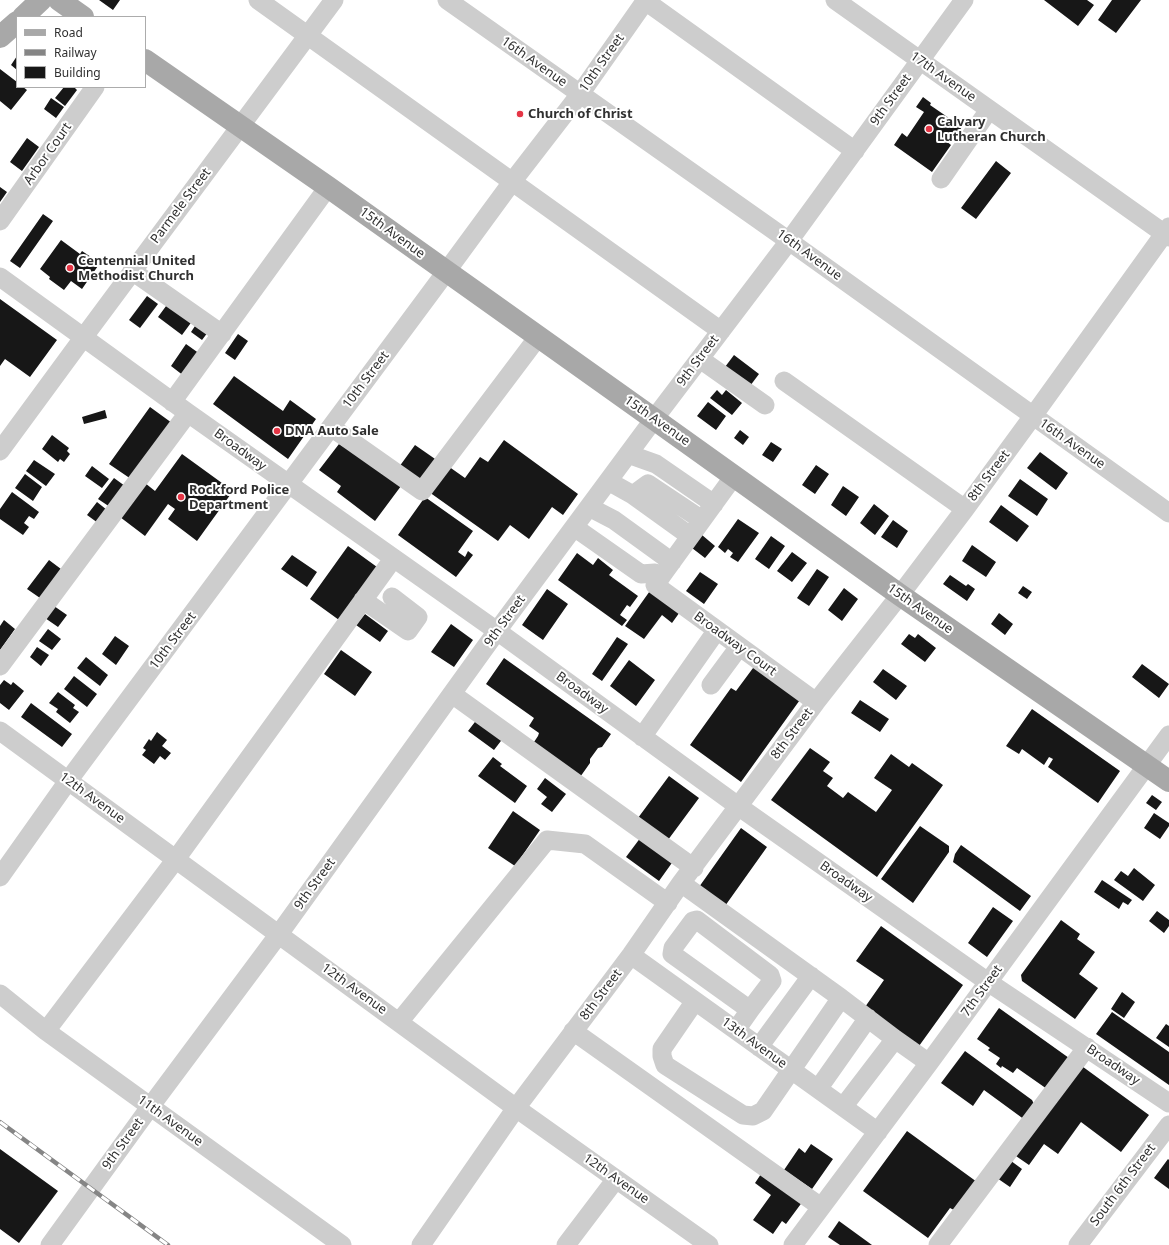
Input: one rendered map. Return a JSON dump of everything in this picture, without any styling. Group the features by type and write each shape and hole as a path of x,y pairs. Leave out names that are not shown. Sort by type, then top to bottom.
{"main road":[{"path":"24,16 41,0"},
{"path":"59,0 82,16"},
{"path":"0,37 16,23"},
{"name":"15th Avenue","path":"146,61 328,187 900,595 1169,781"}],"street":[{"path":"258,0 721,331"},
{"name":"Parmele Street","path":"0,451 82,338 334,0"},
{"name":"16th Avenue","path":"447,0 789,241 1169,513"},
{"path":"645,0 855,151"},
{"name":"10th Street","path":"0,877 68,781 512,182 580,94 645,0"},
{"name":"17th Avenue","path":"835,0 990,110 1167,232"},
{"name":"9th Street","path":"50,1245 150,1107 279,934 589,506 789,241 964,0"},
{"name":"Arbor Court","path":"0,221 94,88"},
{"path":"941,179 990,110"},
{"path":"172,402 328,187"},
{"name":"8th Street","path":"421,1245 516,1108 631,955 681,883 694,868 738,806 816,702 965,509 1167,232"},
{"path":"132,271 222,334"},
{"name":"Broadway","path":"0,277 82,338 497,632 738,806 988,982 1169,1103"},
{"path":"331,427 422,491 538,337"},
{"path":"700,359 765,405"},
{"path":"784,381 965,509"},
{"path":"0,666 188,413"},
{"path":"628,454 656,464 714,504"},
{"path":"658,581 734,476"},
{"path":"608,481 633,495 690,536"},
{"path":"633,495 648,484 702,520"},
{"path":"589,506 614,520 672,562"},
{"path":"574,527 641,574 655,573 658,581"},
{"path":"46,1031 176,859 393,559"},
{"name":"Broadway Court","path":"658,581 716,630 816,702"},
{"path":"363,600 408,631 418,617 392,597"},
{"path":"642,737 716,630"},
{"path":"711,685 739,646"},
{"path":"452,694 694,868"},
{"name":"12th Avenue","path":"0,731 516,1108 709,1245"},
{"name":"7th Street","path":"792,1245 878,1132 1169,735"},
{"path":"399,1022 547,840 584,844 668,903"},
{"path":"681,883 841,998 895,1040 929,1063"},
{"path":"736,1030 772,981 770,975 697,920 693,921 672,948 672,954 750,1010"},
{"name":"13th Avenue","path":"631,955 878,1132"},
{"path":"759,1047 811,976"},
{"name":"11th Avenue","path":"0,994 46,1031 342,1245"},
{"path":"695,1001 662,1049 662,1056 665,1065 743,1115 753,1116 763,1111 841,998"},
{"path":"818,1089 868,1018"},
{"path":"573,1032 821,1207"},
{"path":"843,1107 895,1040"},
{"path":"938,1245 1087,1047"},
{"name":"South 6th Street","path":"1078,1245 1163,1146 1169,1125"},
{"path":"566,1245 616,1179"}],"building":[{"path":"99,0 120,0 113,10"},
{"path":"1044,0 1087,0 1094,5 1078,26"},
{"path":"1112,0 1141,0 1116,33 1098,20"},
{"path":"16,58 16,69 11,65"},
{"path":"0,69 16,81 16,88 24,88 27,90 11,110 0,101"},
{"path":"63,88 75,88 77,90 65,106 55,98"},
{"path":"923,97 931,103 930,105 962,127 955,136 952,134 946,141 951,145 932,172 894,145 902,133 907,137 924,112 916,107"},
{"path":"51,98 64,107 56,118 44,109"},
{"path":"27,138 39,147 22,171 10,162"},
{"path":"996,161 1011,173 976,219 961,208"},
{"path":"0,187 7,192 0,202"},
{"path":"43,214 53,221 20,268 10,261"},
{"path":"61,240 80,254 82,251 100,263 82,289 71,281 64,290 49,279 50,277 40,269"},
{"path":"147,296 158,304 140,328 129,320"},
{"path":"0,299 57,340 30,377 5,359 0,366"},
{"path":"169,302 193,320 182,335 158,317"},
{"path":"199,320 211,328 202,340 191,332"},
{"path":"238,334 248,341 235,360 225,353"},
{"path":"186,344 200,354 184,376 171,366"},
{"path":"734,355 759,374 747,390 722,371"},
{"path":"234,376 283,411 290,400 316,419 288,459 213,404"},
{"path":"717,390 722,395 726,390 742,403 732,415 710,398"},
{"path":"708,402 726,416 716,430 697,416"},
{"path":"150,407 172,423 131,479 109,464"},
{"path":"105,410 107,418 84,424 82,417"},
{"path":"740,430 749,437 743,445 734,438"},
{"path":"52,435 69,448 67,451 70,454 64,462 60,459 58,462 42,449"},
{"path":"504,440 578,494 563,515 552,507 529,539 510,525 498,541 429,492 448,466 465,478 480,457 488,462"},
{"path":"771,442 782,449 773,462 762,455"},
{"path":"339,444 404,482 375,521 337,492 341,486 319,470"},
{"path":"415,445 438,461 423,483 399,467"},
{"path":"1040,452 1068,473 1056,490 1027,468"},
{"name":"Rockford Police Department","path":"182,454 233,491 197,541 168,519 175,509 168,504 145,536 120,517 145,483 155,491"},
{"path":"34,460 55,474 46,486 26,471"},
{"path":"816,465 829,474 815,494 802,485"},
{"path":"92,466 109,479 102,488 85,476"},
{"path":"25,474 42,487 33,501 15,488"},
{"path":"114,478 125,486 110,507 98,499"},
{"path":"1020,479 1048,499 1037,516 1008,496"},
{"path":"843,486 859,497 846,516 831,505"},
{"path":"12,492 39,512 34,519 29,516 24,523 29,527 23,535 0,519 0,509"},
{"path":"425,497 473,531 458,552 465,557 468,551 473,555 456,577 398,535"},
{"path":"97,502 107,510 98,523 87,515"},
{"path":"874,504 889,516 875,535 860,523"},
{"path":"1001,505 1029,526 1017,542 989,522"},
{"path":"738,519 759,533 738,562 730,557 733,553 728,549 725,553 718,547"},
{"path":"893,520 908,531 897,548 881,537"},
{"path":"702,535 715,546 705,558 692,548"},
{"path":"771,536 785,546 769,569 755,559"},
{"path":"972,545 996,562 986,577 962,561"},
{"path":"348,546 377,567 339,620 310,599"},
{"path":"792,552 807,563 792,582 777,571"},
{"path":"577,553 593,565 598,558 613,570 609,575 638,596 630,607 627,605 620,615 627,620 622,626 558,580"},
{"path":"292,555 317,572 307,587 281,569"},
{"path":"49,560 61,569 40,598 27,589"},
{"path":"817,569 829,577 809,606 797,598"},
{"path":"700,572 718,584 704,604 686,591"},
{"path":"950,575 966,586 968,584 975,589 967,601 943,584"},
{"path":"1023,586 1032,592 1027,599 1018,593"},
{"path":"652,588 682,609 672,623 662,615 644,639 625,626"},
{"path":"844,588 858,599 842,621 828,610"},
{"path":"547,589 568,604 543,640 522,625"},
{"path":"54,606 67,615 58,627 45,618"},
{"path":"999,613 1013,624 1005,635 991,624"},
{"path":"365,614 388,631 380,642 356,625"},
{"path":"4,620 15,629 0,650 0,626"},
{"path":"451,624 473,640 454,667 431,652"},
{"path":"48,629 61,639 52,650 39,641"},
{"path":"909,634 915,638 918,634 936,648 925,662 901,644"},
{"path":"115,636 129,646 116,665 102,654"},
{"path":"617,637 628,644 602,681 592,674"},
{"path":"37,647 49,655 41,666 30,657"},
{"path":"341,650 372,672 355,696 324,674"},
{"path":"86,657 108,675 100,686 77,668"},
{"path":"504,658 611,734 602,747 598,748 590,759 590,763 578,780 534,742 539,733 529,726 534,718 486,684"},
{"path":"629,660 655,680 636,706 610,686"},
{"path":"756,664 802,697 741,782 690,745 731,688 736,691"},
{"path":"1142,664 1169,684 1159,698 1132,677"},
{"path":"883,669 907,686 896,700 873,682"},
{"path":"74,676 97,694 87,707 64,689"},
{"path":"4,680 11,685 13,682 24,691 9,710 0,703 0,685"},
{"path":"58,692 75,705 73,708 79,712 70,723 56,712 58,709 49,703"},
{"path":"860,700 889,719 880,732 851,713"},
{"path":"31,703 72,734 62,747 21,717"},
{"path":"1032,709 1120,771 1098,803 1048,767 1053,759 1049,757 1044,765 1022,749 1019,754 1006,746"},
{"path":"478,718 504,737 494,750 468,731"},
{"path":"157,732 167,740 162,746 171,753 165,760 160,756 154,764 142,755 146,750 143,748 149,739 151,741"},
{"path":"810,748 830,762 823,771 833,778 827,786 843,798 848,792 876,812 892,790 874,778 891,754 909,767 912,763 943,785 877,877 771,800"},
{"path":"493,757 502,764 500,766 527,786 515,803 478,776"},
{"path":"669,776 699,798 665,844 635,822"},
{"path":"545,778 566,794 552,812 541,804 547,797 537,789"},
{"path":"1152,795 1162,802 1156,810 1146,803"},
{"path":"513,811 540,830 515,866 488,848"},
{"path":"1154,813 1169,823 1169,826 1160,839 1144,828"},
{"path":"920,826 949,846 949,852 913,903 881,879"},
{"path":"741,828 767,847 725,906 699,887"},
{"path":"641,837 674,860 659,881 626,857"},
{"path":"961,845 1031,896 1020,911 953,862 955,854"},
{"path":"1134,868 1155,885 1143,901 1114,880 1121,871 1128,876"},
{"path":"1102,880 1132,900 1128,905 1123,902 1119,909 1094,892"},
{"path":"993,907 1013,921 987,957 968,943"},
{"path":"1157,911 1169,920 1169,926 1164,933 1149,921"},
{"path":"1061,920 1080,934 1077,939 1095,952 1079,974 1098,988 1075,1019 1022,981 1021,975"},
{"path":"881,926 963,985 919,1046 865,1007 884,980 856,961"},
{"path":"1122,992 1135,1002 1124,1018 1111,1009"},
{"path":"999,1008 1069,1058 1047,1089 1017,1068 1013,1073 1002,1066 1001,1068 996,1064 1000,1058 988,1050 990,1048 977,1039"},
{"path":"1112,1012 1169,1052 1169,1085 1096,1034"},
{"path":"1166,1024 1169,1026 1169,1047 1156,1038"},
{"path":"965,1051 1032,1100 1035,1106 1025,1120 984,1090 973,1106 941,1083"},
{"path":"1079,1064 1149,1115 1121,1152 1081,1122 1058,1154 1044,1144 1029,1165 1013,1154"},
{"path":"907,1131 977,1182 956,1211 950,1208 928,1238 863,1191"},
{"path":"811,1144 833,1159 812,1189 784,1170 799,1148 805,1153"},
{"path":"0,1149 58,1191 19,1243 0,1229"},
{"path":"1007,1158 1022,1169 1010,1187 994,1176"},
{"path":"1168,1159 1169,1160 1169,1189 1154,1178"},
{"path":"765,1168 806,1197 786,1224 782,1221 773,1234 753,1220 771,1195 755,1183"},
{"path":"839,1221 872,1245 840,1245 828,1237"}],"railway":[{"path":"0,1122 168,1245"}],"place":[{"name":"Church of Christ","path":"520,114"},
{"name":"Calvary Lutheran Church","path":"929,129"},
{"name":"Centennial United Methodist Church","path":"70,268"},
{"name":"DNA Auto Sale","path":"277,431"},
{"name":"Rockford Police Department","path":"181,497"}]}
